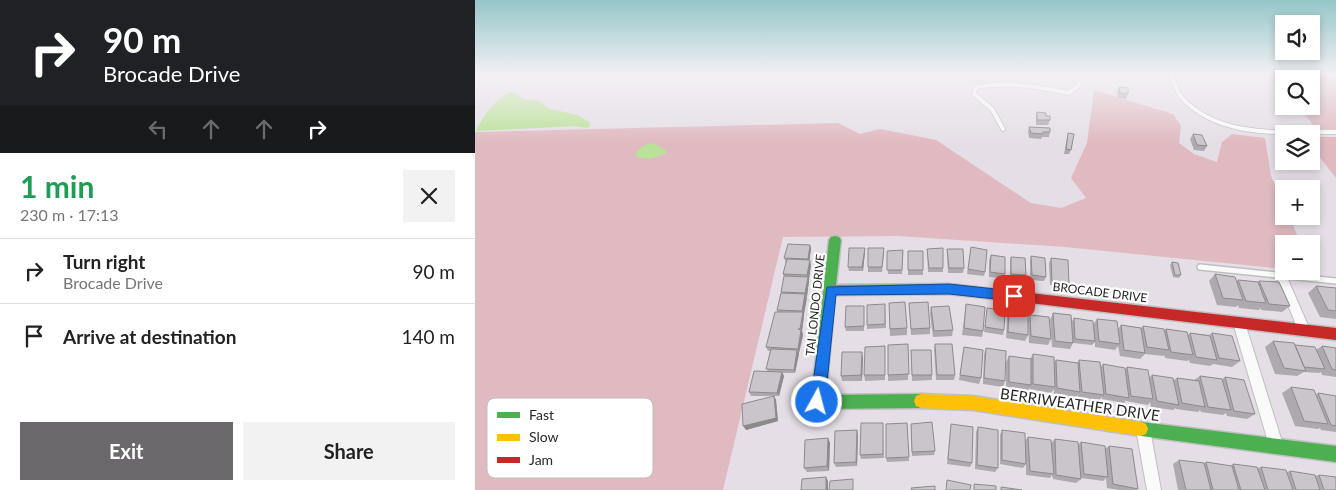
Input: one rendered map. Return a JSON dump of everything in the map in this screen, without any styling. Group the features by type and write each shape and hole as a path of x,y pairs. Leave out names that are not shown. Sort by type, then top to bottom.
{"street":[{"name":"TAI LONDO DRIVE","path":"817,402 831,290 835,240"},
{"path":"1283,280 1304,330"},
{"name":"BROCADE DRIVE","path":"831,290 949,289 1336,334"},
{"path":"1239,323 1276,445"},
{"name":"BERRIWEATHER DRIVE","path":"817,402 939,401 973,403 1143,429 1336,454"},
{"path":"1143,429 1154,490"}],"lane":[{"path":"979,97 990,104 996,111 1003,129"},
{"path":"1182,97 1195,110 1236,128 1336,132"},
{"path":"1200,267 1275,274"},
{"path":"1320,279 1336,281"}],"shaded area":[{"path":"501,97 520,97 539,101 550,109 578,115 589,122 590,126 587,128 575,126 476,131 486,114"},
{"path":"1093,97 1117,97 1173,114 1181,126 1179,143 1194,154 1217,162 1222,142 1232,134 1265,138 1271,176 1275,185 1275,225 1293,225 1297,235 1275,235 1275,268 1065,247 898,236 783,237 723,490 475,490 475,132 838,123 860,134 880,129 936,140 1031,203 1061,208 1086,198 1071,178 1087,143"},
{"path":"1320,97 1336,97 1336,129 1320,129 1320,125 1313,125 1306,115 1320,115"},
{"path":"1320,137 1336,137 1336,178 1320,158"},
{"path":"649,143 655,144 666,151 666,154 650,159 636,157 637,150"}],"building":[{"path":"1037,112 1046,113 1046,116 1050,116 1050,120 1037,120"},
{"path":"1029,127 1050,128 1050,132 1043,132 1043,134 1031,133"},
{"path":"1068,133 1074,134 1071,150 1066,149"},
{"path":"1193,134 1202,135 1207,146 1197,145"},
{"path":"788,244 810,245 808,259 784,258"},
{"path":"971,247 987,250 985,272 968,269"},
{"path":"849,248 865,248 862,267 848,267"},
{"path":"868,248 884,248 882,267 868,267"},
{"path":"943,248 943,268 929,268 927,249"},
{"path":"947,249 963,249 964,268 949,268"},
{"path":"903,250 902,270 887,270 887,251"},
{"path":"908,251 923,251 923,270 908,270"},
{"path":"991,255 1005,257 1005,274 990,272"},
{"path":"1031,256 1045,258 1046,277 1032,275"},
{"path":"1011,257 1025,258 1026,275 1011,274"},
{"path":"1051,258 1068,260 1069,283 1052,281"},
{"path":"787,259 810,260 807,275 783,274"},
{"path":"1172,262 1178,263 1181,275 1175,275"},
{"path":"1215,274 1235,277 1243,300 1223,298"},
{"path":"784,276 808,277 805,293 781,292"},
{"path":"1238,280 1258,282 1266,303 1246,301"},
{"path":"1259,281 1279,282 1290,306 1269,304"},
{"path":"1316,286 1336,288 1336,311 1328,310"},
{"path":"781,293 805,294 802,311 777,310"},
{"path":"905,302 907,328 890,329 889,303"},
{"path":"928,302 930,328 911,329 909,303"},
{"path":"885,304 885,324 867,325 867,305"},
{"path":"966,304 985,307 983,331 964,328"},
{"path":"846,306 864,306 864,326 845,327"},
{"path":"949,306 953,330 934,331 931,307"},
{"path":"987,308 1005,310 1004,330 985,327"},
{"path":"1009,308 1028,311 1028,335 1008,332"},
{"path":"775,312 803,312 800,329 798,329 801,330 798,349 766,347"},
{"path":"1053,313 1071,315 1073,343 1055,341"},
{"path":"1030,315 1049,317 1051,339 1031,336"},
{"path":"1074,318 1093,321 1095,341 1075,339"},
{"path":"1097,319 1117,321 1120,344 1099,341"},
{"path":"1121,325 1141,328 1145,353 1124,350"},
{"path":"1143,326 1164,329 1169,350 1147,347"},
{"path":"1166,329 1187,332 1193,355 1171,352"},
{"path":"1190,333 1210,336 1217,360 1196,357"},
{"path":"1212,333 1232,336 1240,361 1219,358"},
{"path":"1273,341 1294,343 1306,371 1284,368"},
{"path":"908,344 909,374 888,375 888,345"},
{"path":"935,344 952,344 955,375 937,375"},
{"path":"1295,345 1315,347 1325,369 1304,367"},
{"path":"885,346 885,375 864,375 865,347"},
{"path":"1322,346 1336,348 1336,370 1332,369"},
{"path":"964,347 983,350 981,378 960,375"},
{"path":"986,348 1006,351 1005,381 984,378"},
{"path":"771,349 797,350 794,370 766,369"},
{"path":"911,350 931,350 932,375 912,375"},
{"path":"842,352 862,352 861,375 841,376"},
{"path":"1033,354 1054,357 1055,387 1033,384"},
{"path":"1009,356 1031,359 1031,385 1009,382"},
{"path":"1056,360 1078,363 1080,392 1057,388"},
{"path":"1079,360 1100,362 1104,395 1082,392"},
{"path":"1103,364 1125,368 1129,398 1106,394"},
{"path":"1127,367 1148,370 1153,399 1131,396"},
{"path":"754,371 782,372 777,393 749,392"},
{"path":"1152,375 1173,378 1179,405 1157,401"},
{"path":"1200,376 1222,379 1231,410 1208,407"},
{"path":"1225,377 1244,380 1255,414 1234,411"},
{"path":"1177,378 1199,381 1205,407 1182,403"},
{"path":"1291,387 1314,390 1328,424 1304,421"},
{"path":"1318,393 1336,396 1336,426 1331,425"},
{"path":"774,396 776,418 743,426 742,404"},
{"path":"932,422 935,451 912,452 911,424"},
{"path":"861,423 883,423 883,454 860,455"},
{"path":"907,423 909,457 886,458 886,424"},
{"path":"951,424 973,427 972,463 948,459"},
{"path":"978,427 998,430 998,468 977,465"},
{"path":"857,430 856,462 834,463 835,431"},
{"path":"1002,430 1025,433 1026,464 1002,460"},
{"path":"1028,437 1051,440 1054,474 1030,471"},
{"path":"828,438 827,466 804,468 805,440"},
{"path":"1055,439 1078,442 1081,479 1056,475"},
{"path":"1081,442 1105,446 1108,477 1084,474"},
{"path":"1109,446 1132,449 1138,489 1113,484"},
{"path":"1179,460 1204,463 1211,490 1186,490"},
{"path":"1206,462 1232,466 1239,490 1213,490"},
{"path":"1233,464 1257,467 1265,490 1241,490"},
{"path":"1261,467 1286,470 1293,490 1268,490"},
{"path":"1290,471 1315,475 1320,490 1296,490"},
{"path":"1319,475 1336,477 1336,490 1324,490"},
{"path":"826,477 826,490 801,490 802,479"},
{"path":"853,479 853,490 829,490 830,481"},
{"path":"947,480 971,485 970,490 946,490"},
{"path":"974,484 996,486 996,490 974,490"},
{"path":"935,486 935,490 912,490 911,488"},
{"path":"1001,487 1022,490 1001,490"}],"traffic: fast":[{"path":"835,240 818,402 921,401"},
{"path":"831,290 949,289 1030,298"},
{"path":"1141,429 1336,454"}],"traffic: slow":[{"path":"921,401 973,403 1141,429"}],"traffic: jam":[{"path":"1030,298 1336,334"}],"route":[{"path":"817,402 831,290 949,289 1014,296"}]}
